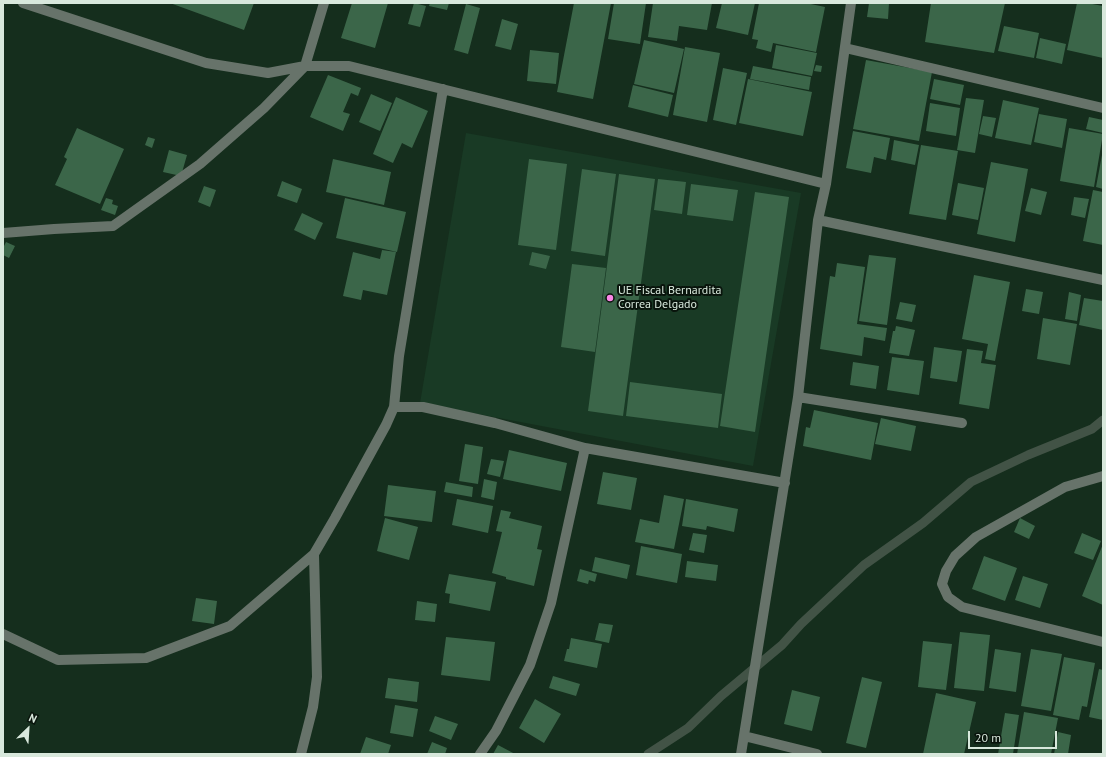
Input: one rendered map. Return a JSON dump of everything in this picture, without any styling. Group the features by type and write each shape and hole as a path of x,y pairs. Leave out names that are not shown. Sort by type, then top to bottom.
{"street":[{"path":"23,3 206,63 268,73 305,66 349,66 826,184"},
{"path":"3,233 113,226 200,164 264,108 305,66 324,3"},
{"path":"741,754 798,397 818,220 826,184 851,3"},
{"path":"845,48 1103,108"},
{"path":"3,634 58,660 146,658 230,626 314,554 386,425 394,407 399,356 443,89"},
{"path":"818,220 1103,280"},
{"path":"798,397 962,423"},
{"path":"394,407 423,407 495,423 585,448 785,483"},
{"path":"480,754 496,731 530,665 551,603 585,448"},
{"path":"1103,476 1064,487 976,537 955,556 946,571 942,584 948,597 962,606 1103,642"},
{"path":"301,754 313,707 317,677 314,554"},
{"path":"744,736 817,754"}],"shaded area":[{"name":"UE Fiscal Bernardita Correa Delgado","path":"466,133 801,193 753,466 420,403"}],"building":[{"path":"170,3 254,3 244,30"},
{"path":"352,3 388,3 375,48 341,38"},
{"path":"414,3 426,6 420,27 408,24"},
{"path":"430,3 449,3 447,10 429,6"},
{"path":"574,3 611,3 593,99 557,92"},
{"path":"614,3 646,3 640,44 608,39"},
{"path":"653,3 712,3 707,30 679,26 677,41 648,37"},
{"path":"722,3 755,3 748,35 716,28"},
{"path":"759,3 806,3 825,7 816,52 773,43 771,52 756,48 758,40 752,39"},
{"path":"869,3 889,3 888,19 867,17"},
{"path":"931,3 1005,3 994,53 925,42"},
{"path":"1077,3 1103,6 1103,58 1067,50"},
{"path":"466,4 480,8 468,54 454,50"},
{"path":"502,19 518,24 511,50 495,46"},
{"path":"1004,26 1039,33 1034,58 998,51"},
{"path":"1040,38 1066,44 1062,64 1036,58"},
{"path":"644,40 684,49 674,93 634,84"},
{"path":"776,45 817,53 812,76 772,68"},
{"path":"685,47 720,53 707,122 673,115"},
{"path":"530,50 559,53 556,84 527,81"},
{"path":"866,60 932,72 919,141 853,129"},
{"path":"816,65 822,66 821,72 814,71"},
{"path":"753,66 811,77 809,90 750,79"},
{"path":"723,68 747,73 736,125 713,120"},
{"path":"328,75 361,88 358,96 351,93 343,112 350,114 343,131 310,117"},
{"path":"748,79 812,92 803,136 739,123"},
{"path":"934,79 964,85 960,105 930,99"},
{"path":"633,85 673,95 668,117 628,107"},
{"path":"371,94 392,103 380,131 359,122"},
{"path":"396,97 428,111 412,148 402,143 393,163 373,154"},
{"path":"966,98 984,100 975,153 957,150"},
{"path":"1003,100 1039,108 1031,145 995,138"},
{"path":"930,103 960,108 956,136 926,131"},
{"path":"1039,114 1067,119 1062,148 1034,142"},
{"path":"983,116 996,118 992,137 979,134"},
{"path":"1089,117 1103,120 1103,133 1086,129"},
{"path":"77,128 124,149 100,204 55,185 67,159 64,157"},
{"path":"1069,128 1103,134 1094,187 1060,181"},
{"path":"853,131 890,138 886,160 874,157 871,173 846,168"},
{"path":"148,137 155,139 152,148 145,145"},
{"path":"894,140 919,145 915,165 891,160"},
{"path":"921,145 958,151 946,220 909,214"},
{"path":"169,150 187,155 181,176 163,172"},
{"path":"1103,155 1103,189 1096,187"},
{"path":"333,159 391,172 384,205 326,192"},
{"path":"529,159 567,164 556,250 518,245"},
{"path":"991,162 1028,169 1015,242 977,234"},
{"path":"582,169 616,174 605,256 571,251"},
{"path":"619,174 655,179 623,416 588,411"},
{"path":"658,179 686,182 682,214 654,210"},
{"path":"282,181 302,189 297,203 277,196"},
{"path":"958,183 984,188 978,220 952,215"},
{"path":"691,184 738,190 733,221 687,215"},
{"path":"204,186 216,190 210,207 198,202"},
{"path":"1031,188 1047,192 1041,215 1025,211"},
{"path":"1093,190 1103,192 1103,245 1083,241"},
{"path":"755,192 789,197 755,432 720,426"},
{"path":"1074,197 1089,199 1085,218 1071,215"},
{"path":"106,198 113,200 112,204 118,206 115,215 101,210"},
{"path":"345,198 406,212 397,252 336,238"},
{"path":"302,213 323,223 315,240 294,230"},
{"path":"6,242 15,246 9,258 3,255 3,248"},
{"path":"382,250 396,252 387,295 363,290 361,300 343,296 353,252 380,259"},
{"path":"532,252 550,256 546,269 529,265"},
{"path":"869,255 896,258 887,325 859,321"},
{"path":"837,263 865,267 857,324 887,328 885,341 864,337 862,356 820,349 830,276 835,277"},
{"path":"572,264 606,268 595,352 561,347"},
{"path":"974,275 1010,282 995,361 985,359 988,344 962,339"},
{"path":"1026,289 1043,292 1039,314 1022,311"},
{"path":"1069,292 1081,295 1077,321 1065,319"},
{"path":"1084,298 1103,301 1103,330 1079,325"},
{"path":"900,302 916,305 912,322 896,319"},
{"path":"1043,318 1077,324 1070,365 1037,359"},
{"path":"896,326 915,330 909,356 889,353 893,331 895,331"},
{"path":"934,347 962,351 957,382 930,378"},
{"path":"967,349 983,351 981,363 996,365 989,409 959,404"},
{"path":"892,357 924,361 919,395 887,390"},
{"path":"853,362 879,366 876,389 850,385"},
{"path":"630,382 722,394 718,428 626,416"},
{"path":"814,410 878,423 871,460 803,446 806,427 810,428"},
{"path":"881,418 916,426 911,451 875,444"},
{"path":"465,444 483,447 478,484 459,481"},
{"path":"509,450 567,463 561,491 503,479"},
{"path":"491,459 504,461 500,477 487,474"},
{"path":"603,472 637,478 631,510 597,504"},
{"path":"484,479 497,482 494,500 481,497"},
{"path":"446,482 473,487 472,497 444,492"},
{"path":"388,485 436,491 432,522 384,516"},
{"path":"664,495 684,499 674,549 635,542 640,519 659,523"},
{"path":"457,499 493,506 488,533 452,525"},
{"path":"686,499 738,509 734,532 707,526 706,530 682,526"},
{"path":"501,510 511,512 509,518 542,526 537,549 542,550 534,586 506,579 506,577 492,573 502,532 496,531"},
{"path":"385,518 418,527 409,560 377,551"},
{"path":"1020,518 1035,526 1029,539 1014,532"},
{"path":"693,533 707,535 704,553 689,550"},
{"path":"1082,533 1101,541 1093,560 1074,553"},
{"path":"1103,544 1103,605 1082,596"},
{"path":"641,546 682,554 677,583 636,575"},
{"path":"984,556 1017,568 1005,601 972,589"},
{"path":"595,557 630,565 627,579 592,571"},
{"path":"687,561 718,565 716,581 685,577"},
{"path":"580,569 597,574 595,582 589,580 588,584 577,581"},
{"path":"449,574 496,582 490,611 449,603 450,594 445,593"},
{"path":"1023,576 1048,584 1040,608 1015,600"},
{"path":"196,598 217,601 214,624 192,621"},
{"path":"417,601 437,604 435,622 415,620"},
{"path":"599,623 613,625 609,643 595,640"},
{"path":"960,632 990,635 984,691 954,688"},
{"path":"446,637 495,642 490,681 441,675"},
{"path":"571,638 602,644 597,668 564,661 567,649 569,649"},
{"path":"923,641 952,644 946,690 918,687"},
{"path":"995,649 1021,653 1016,692 989,688"},
{"path":"1031,649 1062,654 1051,711 1021,706"},
{"path":"1064,657 1095,663 1087,707 1082,706 1079,720 1053,715"},
{"path":"1099,669 1103,670 1103,720 1089,717"},
{"path":"553,676 580,684 576,696 549,688"},
{"path":"862,677 882,682 866,748 846,743"},
{"path":"388,678 419,682 417,702 385,698"},
{"path":"792,690 820,697 812,731 784,724"},
{"path":"936,693 976,702 964,754 923,754"},
{"path":"535,699 561,714 544,743 519,728"},
{"path":"395,705 418,709 413,737 390,733"},
{"path":"1024,712 1058,718 1051,754 1017,754"},
{"path":"1005,713 1019,715 1013,754 998,754"},
{"path":"435,716 458,724 451,740 429,731"},
{"path":"1058,732 1071,735 1068,754 1054,754"},
{"path":"366,737 391,745 388,754 360,754"},
{"path":"432,742 447,748 445,754 427,754"},
{"path":"498,745 515,754 493,754"}],"waterway":[{"path":"648,754 688,728 721,696 782,645 801,624 864,565 923,523 971,482 1028,455 1092,429 1103,420"}],"place":[{"name":"UE Fiscal Bernardita Correa Delgado","path":"610,298"}]}
